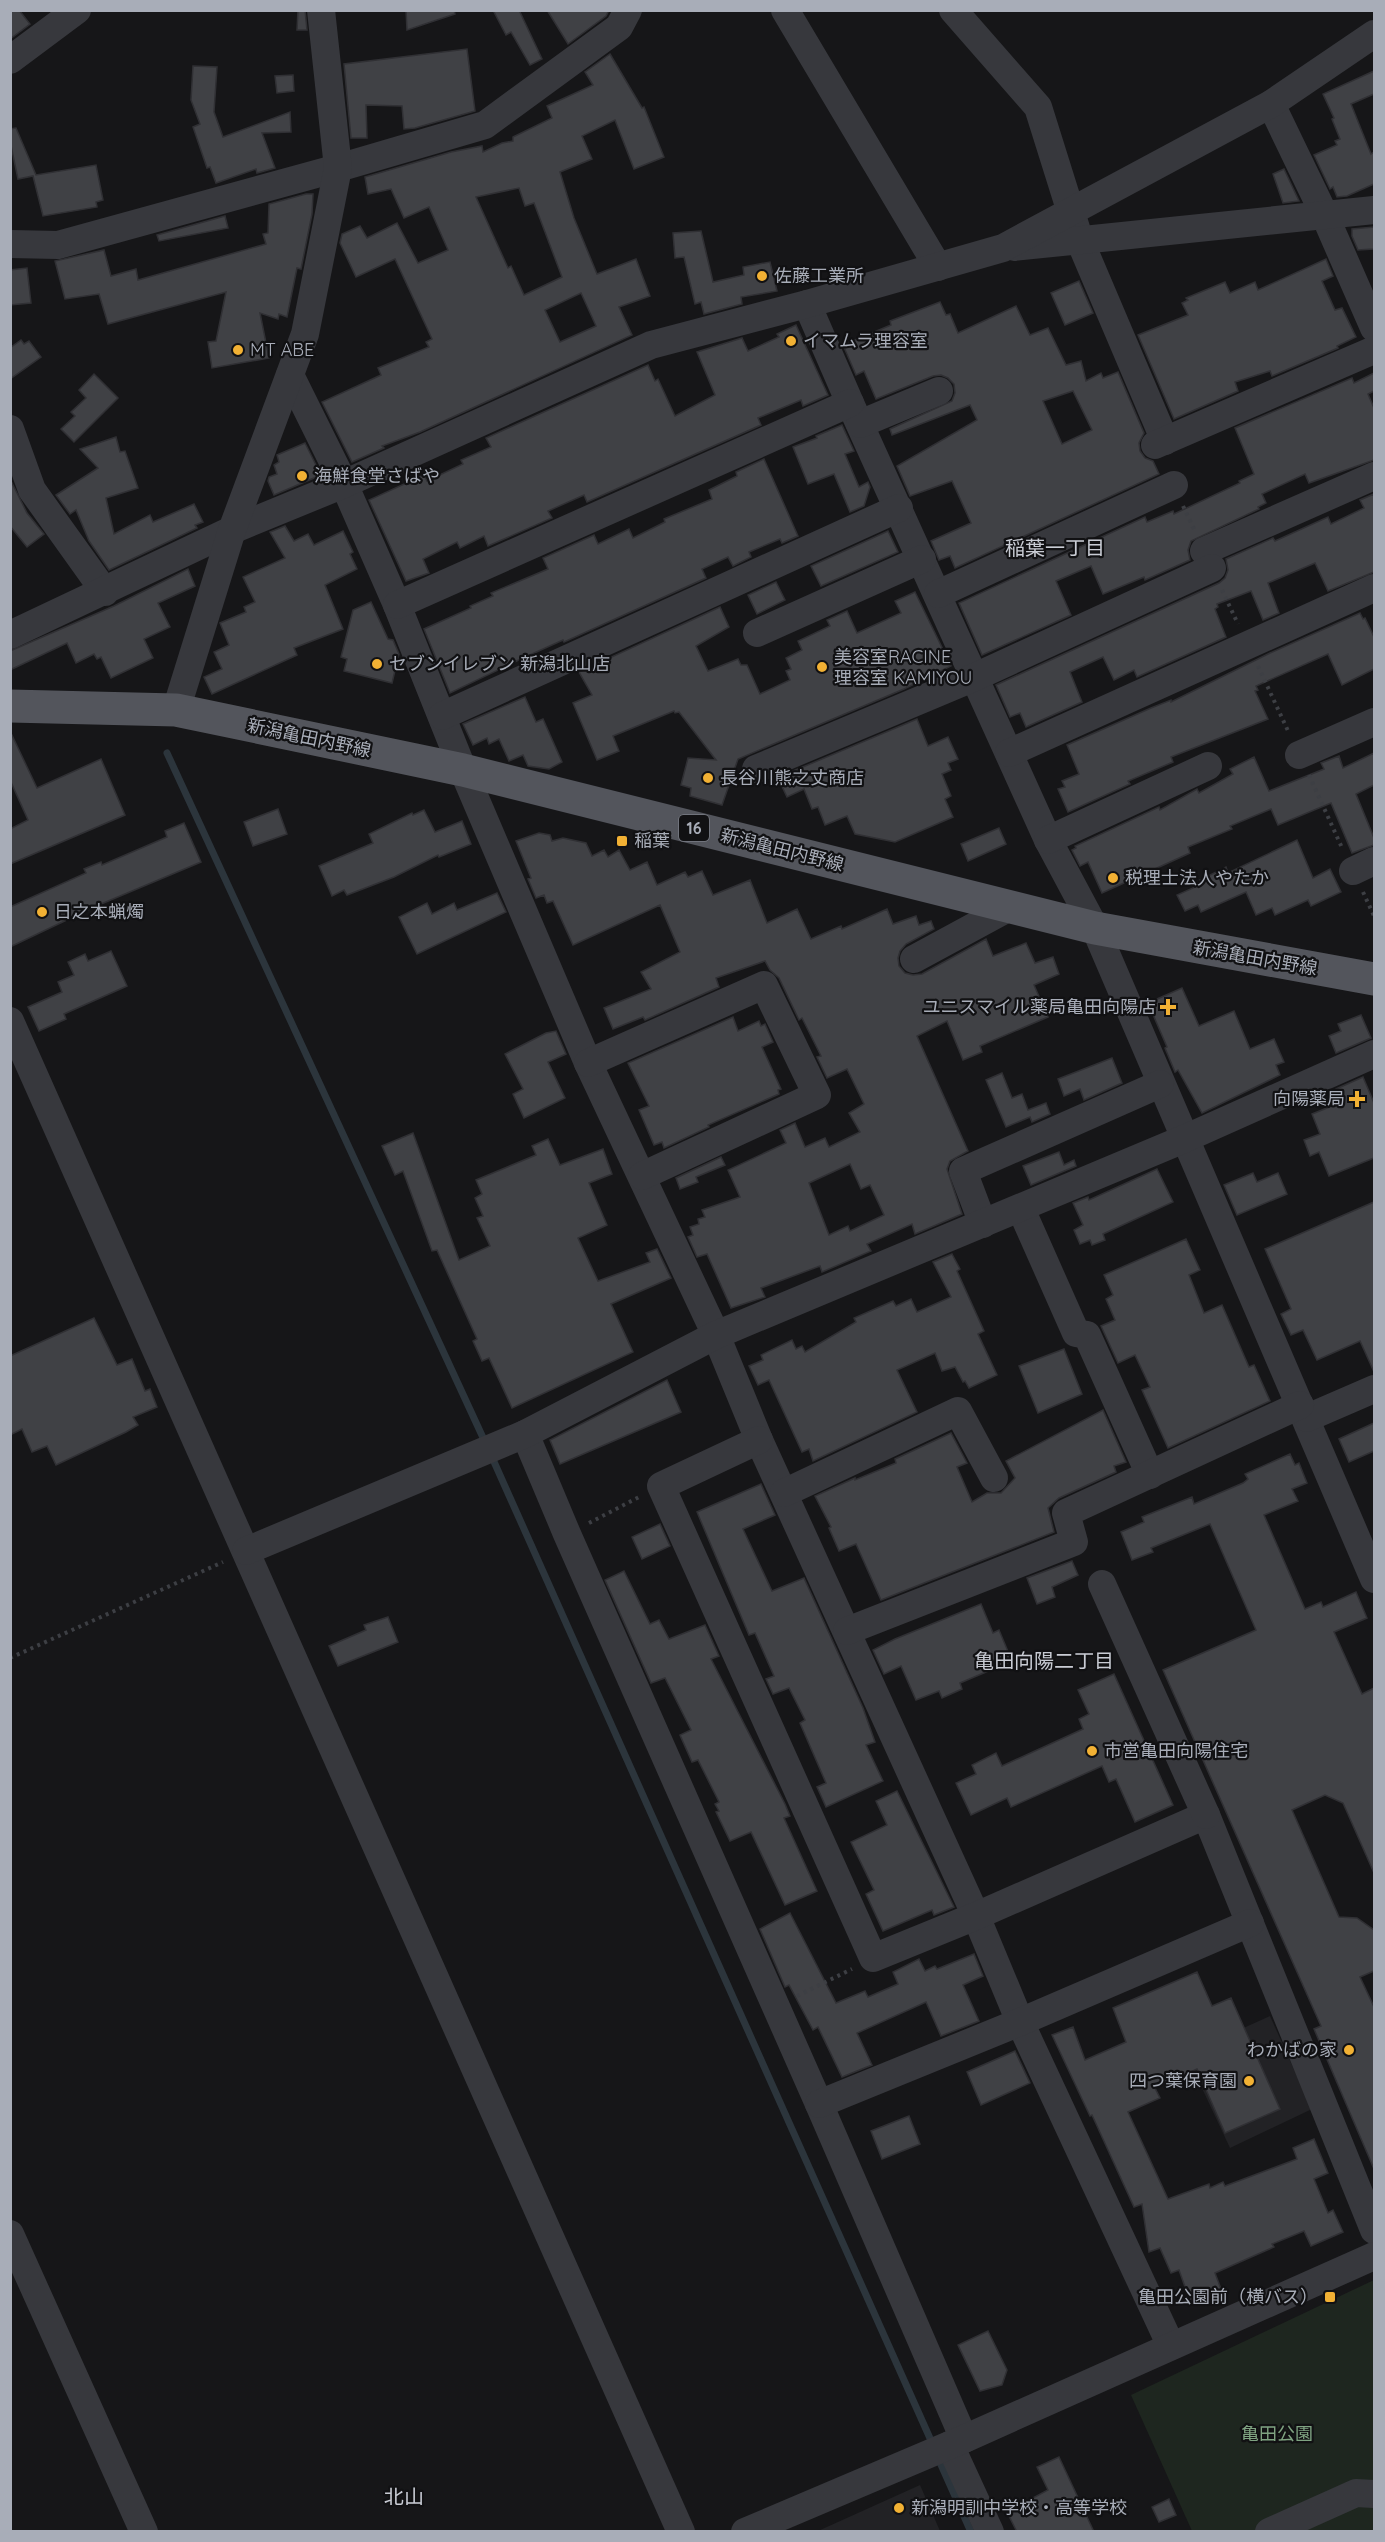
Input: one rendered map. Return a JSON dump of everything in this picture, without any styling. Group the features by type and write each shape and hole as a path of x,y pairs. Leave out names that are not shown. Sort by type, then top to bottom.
{"main road":[{"name":"新潟亀田内野線","path":"10,706 176,710 463,770 1095,928 1374,980"}],"street":[{"path":"10,60 77,10"},
{"path":"176,710 232,530 305,334 338,168 321,10"},
{"path":"10,244 58,244 338,168 485,125 619,27 628,10"},
{"path":"785,10 938,267"},
{"path":"953,10 1038,107 1080,241 1160,443 1374,350"},
{"path":"1002,248 1271,104 1374,34"},
{"path":"1271,104 1325,216 1374,328"},
{"path":"10,635 232,530 344,484 651,345 807,304 1002,248 1374,210"},
{"path":"807,304 1048,840 1095,928 1374,1580"},
{"path":"290,375 344,484 398,605 463,770 588,1063 716,1335 759,1440 976,1916 1020,2022 1171,2346"},
{"path":"398,605 855,414 939,391"},
{"path":"10,429 32,490 105,592"},
{"path":"756,769 975,677 1374,476"},
{"path":"938,594 1174,485"},
{"path":"442,716 899,508"},
{"path":"757,633 922,559"},
{"path":"1009,753 1374,588"},
{"path":"1299,755 1374,722"},
{"path":"1048,840 1208,766"},
{"path":"914,959 1010,907"},
{"path":"588,1063 764,985 817,1095 642,1176"},
{"path":"10,1021 681,2532"},
{"path":"246,1551 525,1434 716,1335 1021,1209 1374,1054"},
{"path":"983,1224 963,1171 1160,1083"},
{"path":"1021,1209 1076,1332 1087,1335 1150,1475"},
{"path":"848,1632 1074,1542 1066,1513 1303,1411 1374,1389"},
{"path":"784,1493 958,1411 994,1478"},
{"path":"525,1434 819,2104 957,2442 990,2532"},
{"path":"759,1440 661,1486 873,1958 976,1916 1206,1815"},
{"path":"1102,1584 1206,1815 1374,2230"},
{"path":"819,2104 1020,2022 1250,1923"},
{"path":"10,2234 144,2532"},
{"path":"745,2532 957,2442 1374,2256"},
{"path":"1269,2532 1356,2493 1374,2494"}],"path":[{"path":"1174,485 1299,755 1364,866 1374,916"},
{"path":"567,1534 661,1486"},
{"path":"10,1658 246,1551"},
{"path":"775,2007 873,1958"}],"shaded area":[{"name":"四つ葉保育園","path":"1270,2016 1312,2109 1230,2148 1186,2054"},
{"name":"新潟明訓中学校・高等学校","path":"920,2485 940,2531 818,2531"}],"green space":[{"name":"亀田公園","path":"1374,2280 1374,2531 1192,2531 1131,2395"}],"building":[{"path":"10,10 19,10 30,24 10,39"},
{"path":"298,10 305,10 307,30 297,30"},
{"path":"406,10 454,10 455,14 407,30"},
{"path":"493,10 519,10 542,59 530,65 511,32 506,35"},
{"path":"547,10 609,10 606,16 568,44"},
{"path":"467,49 475,111 404,129 402,106 366,105 367,138 351,138 344,64"},
{"path":"610,54 642,108 644,107 664,157 634,169 615,120 582,136 592,159 560,172 574,218 597,274 636,259 650,296 619,307 632,335 420,432 382,446 384,448 352,462 322,402 381,375 378,368 429,347 426,342 432,339 395,259 356,277 340,243 342,234 360,226 367,238 397,223 418,263 448,250 429,207 404,218 391,189 368,194 365,177 451,152 482,146 483,152 502,143 513,141 513,137 552,118 547,106 593,85 585,72","holes":["519,188 525,206 534,203 562,277 524,295 511,266 508,268 476,197","581,293 596,326 560,342 545,310"]},
{"path":"193,66 217,67 214,112 223,137 290,112 291,132 262,133 275,168 257,173 256,169 216,183 210,167 207,168 193,127 200,124 191,100"},
{"path":"1374,71 1374,94 1351,104 1371,154 1374,152 1374,184 1347,196 1337,197 1333,187 1330,189 1314,155 1337,145 1335,141 1340,139 1332,119 1334,118 1323,94"},
{"path":"293,75 294,91 277,93 275,76"},
{"path":"16,128 36,175 96,165 103,200 96,202 97,207 43,216 33,176 18,179 10,141 10,129"},
{"path":"1284,169 1299,201 1283,203 1273,174"},
{"path":"313,194 312,214 301,269 297,268 287,317 279,314 278,319 260,313 269,358 212,368 208,342 216,341 226,292 108,324 99,294 65,299 55,261 104,250 111,276 136,269 138,280 266,244 263,234 268,233 269,204"},
{"path":"225,216 228,228 159,241 157,235"},
{"path":"1374,227 1374,249 1358,250 1352,236 1352,229"},
{"path":"701,231 713,282 744,275 743,267 770,262 777,291 741,297 742,304 704,314 701,302 695,304 684,257 675,258 673,233"},
{"path":"1326,259 1333,276 1322,281 1335,310 1342,308 1356,337 1337,346 1338,348 1272,376 1270,371 1235,382 1238,391 1174,419 1138,335 1188,315 1182,303 1188,300 1186,298 1225,282 1230,293 1255,282 1258,290"},
{"path":"27,268 31,303 10,305 10,270"},
{"path":"1079,281 1093,313 1065,325 1051,293"},
{"path":"940,302 946,315 950,314 958,333 1016,306 1030,335 1048,328 1066,365 1081,361 1086,381 1101,373 1103,378 1118,372 1144,433 1139,443 1140,451 1145,458 1153,461 1159,474 955,568 950,556 939,560 931,541 971,523 952,481 910,496 897,466 977,420 970,405 892,435 890,429 952,401 955,393 954,384 941,375 933,376 876,399 864,371 856,375 843,345 891,325 890,321","holes":["1073,391 1092,430 1062,444 1043,401"]},
{"path":"796,325 828,395 803,406 801,400 758,418 761,425 587,502 584,495 548,511 552,518 488,546 484,536 460,548 457,542 423,559 429,573 406,581 369,500 424,475 427,481 463,464 461,460 491,447 486,438 648,365 655,381 658,379 675,416 715,395 697,352 742,338 748,351 779,337 777,334"},
{"path":"21,340 24,344 29,341 41,357 10,379 10,348"},
{"path":"1374,373 1374,391 1368,394 1374,408 1374,460 1309,483 1305,474 1262,494 1266,503 1258,507 1259,509 1191,541 1188,550 1190,560 1145,580 1144,577 1103,594 1091,566 1056,581 1071,615 982,655 959,603 1145,517 1147,522 1173,511 1174,514 1240,483 1239,481 1254,474 1235,428 1352,378 1354,383"},
{"path":"94,374 118,398 74,442 61,429 75,416 71,412 86,398 79,390"},
{"path":"842,425 854,451 845,454 859,487 868,482 870,487 864,506 850,512 834,474 808,484 793,447"},
{"path":"116,437 120,452 125,451 138,488 106,498 114,534 150,515 153,522 194,504 203,522 195,525 197,528 109,570 89,541 76,510 70,514 56,495 98,468 80,449"},
{"path":"305,443 321,475 274,495 268,481 269,477 277,474 274,465 279,462 277,455"},
{"path":"764,459 798,536 782,543 780,539 749,552 751,557 733,566 728,557 702,569 706,578 564,642 563,640 450,693 424,629 471,608 470,606 493,596 491,593 548,569 543,558 594,535 598,544 629,529 633,538 665,522 664,519 712,499 709,490 737,476 736,472"},
{"path":"10,479 27,513 44,534 27,547 10,526"},
{"path":"1374,494 1374,572 1328,591 1315,563 1268,583 1279,613 1263,620 1251,591 1217,604 1218,607 1215,609 1226,637 1137,677 1134,670 1114,680 1103,657 1070,672 1082,702 1026,727 1020,713 1010,717 996,685 1219,583 1225,578 1228,570 1226,559 1273,538 1275,541 1328,517 1331,524 1364,508 1360,500"},
{"path":"285,526 294,541 308,534 314,545 343,531 353,552 350,554 357,569 325,585 343,629 294,648 297,655 212,694 204,677 222,669 214,652 229,645 220,623 246,612 244,607 255,602 243,577 285,558 270,532"},
{"path":"888,531 898,552 821,586 811,566"},
{"path":"188,569 195,586 158,603 170,627 144,639 153,658 111,678 101,657 97,659 94,654 76,663 67,643 10,670 10,651 114,606"},
{"path":"776,582 785,600 757,614 748,595"},
{"path":"915,592 951,666 904,689 738,759 722,805 690,796 691,788 681,785 688,758 716,760 679,712 674,711 613,736 619,751 597,760 573,703 592,695 579,672 720,607 729,627 696,646 708,671 738,659 741,665 747,665 760,694 790,680 786,671 791,669 786,658 802,650 798,641 830,626 827,620 847,611 857,633 901,613 895,601"},
{"path":"371,602 388,639 393,640 399,654 392,683 344,671 347,659 341,657 353,610"},
{"path":"1360,613 1374,637 1374,669 1342,685 1328,654 1256,686 1258,690 1255,691 1268,719 1171,757 1173,762 1128,781 1130,784 1068,812 1058,789 1065,787 1062,781 1079,774 1067,745 1151,708 1171,700 1171,702 1270,653"},
{"path":"525,697 536,722 543,719 562,762 549,769 528,766 523,755 509,761 499,739 489,744 487,738 473,745 463,724"},
{"path":"917,719 928,746 948,737 958,759 948,763 951,770 942,774 951,796 945,799 953,817 895,842 855,834 847,816 825,825 818,807 812,809 804,789 787,797 779,780 792,774 791,772"},
{"path":"10,731 37,788 101,759 125,815 10,864 10,829 28,820 10,780"},
{"path":"1374,753 1374,785 1356,794 1374,838 1374,845 1352,853 1331,803 1278,825 1271,809 1230,826 1232,829 1188,847 1190,853 1102,893 1088,862 1080,866 1072,850 1076,848 1075,846 1159,807 1160,810 1197,789 1199,793 1233,774 1230,769 1254,757 1269,791 1324,769 1321,763 1339,756 1343,768"},
{"path":"278,809 287,834 253,846 244,822"},
{"path":"424,810 435,832 462,821 471,844 439,857 438,855 394,877 347,895 344,890 332,896 319,866 373,843 369,834 412,813 413,815"},
{"path":"184,823 201,862 94,907 10,947 10,907 86,873 84,869 101,862 102,865 167,837 165,831"},
{"path":"999,828 1006,844 968,861 961,844"},
{"path":"539,833 550,835 552,841 563,838 586,843 592,856 604,850 608,857 619,850 630,870 647,862 657,885 685,872 688,877 702,871 713,895 750,880 767,923 797,909 811,939 841,926 842,929 887,909 893,924 916,916 919,925 931,921 934,929 906,944 900,951 899,966 905,973 913,975 922,974 986,939 993,956 1026,943 1035,963 1053,957 1059,974 1034,985 1048,1017 980,1046 982,1052 963,1060 947,1021 917,1036 968,1151 950,1161 947,1169 962,1214 915,1234 912,1224 867,1244 871,1251 822,1272 820,1266 761,1288 765,1297 731,1308 707,1254 697,1257 688,1237 693,1235 690,1227 699,1224 698,1219 705,1217 702,1210 740,1197 728,1170 786,1143 780,1130 795,1123 805,1147 825,1138 829,1147 860,1132 849,1113 864,1104 847,1069 827,1078 817,1057 821,1056 802,1018 799,1020 779,978 770,970 765,961 716,978 719,987 645,1020 643,1017 613,1029 604,1008 651,989 641,972 680,952 660,905 573,945 553,901 547,903 544,895 536,898 528,879 531,878 516,841","holes":["850,1164 861,1189 870,1185 884,1215 850,1231 848,1226 829,1235 809,1183"]},
{"path":"1297,840 1313,878 1330,869 1341,892 1311,906 1308,900 1275,915 1272,908 1256,915 1246,892 1201,912 1198,905 1185,911 1177,895 1202,884 1200,880 1226,867 1228,873"},
{"path":"497,893 506,912 417,954 399,917 427,903 432,914 454,903 457,910"},
{"path":"111,951 127,986 64,1014 66,1019 39,1031 28,1007 62,992 58,982 74,975 68,962 85,954 88,961"},
{"path":"1182,988 1199,1026 1234,1011 1250,1049 1274,1039 1284,1062 1276,1065 1280,1075 1202,1113 1178,1070 1175,1072 1148,1003"},
{"path":"1361,1015 1371,1038 1336,1053 1329,1036 1341,1031 1338,1024"},
{"path":"733,1017 738,1031 759,1021 761,1026 765,1024 773,1042 762,1047 781,1089 778,1090 779,1094 708,1125 709,1127 664,1148 662,1142 654,1145 639,1110 649,1106 628,1063"},
{"path":"556,1031 566,1054 548,1062 565,1098 524,1118 513,1094 523,1089 505,1054 546,1033"},
{"path":"1112,1058 1122,1083 1084,1100 1080,1089 1064,1096 1058,1079"},
{"path":"1002,1073 1012,1098 1022,1094 1028,1110 1046,1103 1050,1114 1032,1122 1030,1117 1006,1127 986,1080"},
{"path":"1363,1077 1374,1103 1374,1158 1329,1176 1319,1152 1310,1156 1304,1140 1320,1134 1312,1114 1342,1102 1336,1089"},
{"path":"413,1133 459,1260 490,1246 477,1218 483,1216 475,1198 482,1194 476,1180 536,1155 532,1146 548,1139 560,1165 603,1149 612,1174 589,1183 607,1225 578,1238 598,1281 650,1262 646,1253 657,1249 671,1278 611,1304 633,1352 512,1408 489,1358 482,1361 473,1341 477,1339 437,1250 432,1251 403,1171 395,1175 382,1146"},
{"path":"1059,1152 1064,1165 1074,1160 1076,1166 1031,1185 1023,1166"},
{"path":"721,1157 725,1165 696,1177 698,1182 680,1189 676,1178"},
{"path":"1157,1169 1173,1202 1103,1234 1105,1240 1092,1245 1090,1240 1080,1244 1074,1230 1083,1225 1073,1203 1088,1197 1089,1200"},
{"path":"1253,1173 1257,1182 1278,1173 1287,1194 1237,1215 1224,1185"},
{"path":"1374,1202 1374,1372 1360,1341 1317,1360 1303,1330 1291,1335 1281,1314 1291,1309 1265,1249"},
{"path":"1186,1239 1200,1270 1189,1275 1204,1313 1222,1305 1249,1367 1254,1365 1270,1401 1168,1448 1142,1390 1150,1387 1135,1355 1118,1363 1101,1326 1115,1320 1106,1299 1113,1295 1104,1275"},
{"path":"952,1254 960,1269 957,1271 984,1331 978,1334 997,1375 969,1388 955,1367 942,1371 935,1353 897,1370 917,1412 813,1461 809,1449 802,1452 769,1380 758,1385 749,1366 763,1360 761,1355 792,1340 796,1349 802,1346 805,1352 856,1322 854,1318 893,1301 896,1306 911,1299 917,1312 951,1297 933,1262"},
{"path":"94,1318 117,1365 132,1359 145,1391 150,1389 157,1407 133,1417 138,1425 126,1432 56,1465 47,1446 32,1452 22,1429 10,1435 10,1356"},
{"path":"1064,1349 1082,1394 1038,1413 1019,1366"},
{"path":"667,1380 681,1412 560,1464 550,1440"},
{"path":"1103,1410 1126,1462 1114,1466 1116,1472 1059,1498 1048,1508 1054,1532 881,1600 856,1544 839,1551 829,1528 831,1527 815,1496 896,1463 895,1459 951,1433 967,1463 957,1467 972,1502 987,1493 1001,1493 1015,1478 1006,1461"},
{"path":"1374,1423 1374,1451 1349,1462 1339,1439"},
{"path":"1290,1454 1295,1465 1299,1463 1307,1483 1292,1489 1298,1501 1264,1515 1305,1609 1321,1602 1323,1607 1356,1592 1367,1618 1334,1632 1362,1694 1374,1688 1374,1873 1343,1803 1325,1795 1292,1810 1339,1917 1357,1918 1374,1930 1374,1971 1360,1977 1374,2007 1374,2169 1314,2029 1321,2026 1163,1670 1256,1630 1210,1524 1151,1548 1153,1552 1132,1560 1121,1532 1144,1522 1142,1517 1192,1497 1194,1504 1243,1483 1248,1479 1245,1474"},
{"path":"761,1484 775,1515 743,1529 772,1591 804,1578 863,1708 875,1742 866,1745 883,1781 826,1807 817,1787 826,1783 800,1723 805,1720 789,1688 773,1694 766,1679 774,1676 755,1633 749,1635 697,1512"},
{"path":"660,1524 670,1546 642,1559 632,1537"},
{"path":"1072,1561 1078,1575 1052,1587 1055,1597 1037,1604 1027,1578"},
{"path":"624,1571 650,1624 659,1620 669,1639 705,1625 719,1656 711,1659 785,1804 790,1816 784,1818 817,1891 785,1905 751,1832 730,1841 716,1812 719,1811 715,1804 719,1802 698,1760 692,1762 680,1735 691,1730 665,1678 651,1683 605,1580"},
{"path":"981,1604 993,1633 999,1630 1012,1661 960,1683 962,1689 942,1698 939,1691 916,1700 901,1666 884,1674 873,1650"},
{"path":"388,1617 398,1642 338,1666 329,1646 366,1630 364,1625"},
{"name":"市営亀田向陽住宅","path":"1114,1674 1173,1805 1135,1822 1116,1779 1109,1782 1102,1766 1011,1807 1007,1798 971,1815 956,1783 976,1774 972,1765 996,1753 1002,1766 1083,1729 1079,1719 1089,1714 1078,1690"},
{"path":"897,1791 954,1907 934,1915 932,1910 883,1931 866,1894 874,1890 851,1842 887,1825 876,1801"},
{"path":"790,1913 836,2003 865,1991 868,1997 898,1984 893,1972 919,1959 925,1971 935,1966 937,1969 974,1954 983,1976 963,1985 979,2021 941,2036 926,2002 857,2033 872,2065 842,2077 818,2027 813,2030 789,1985 785,1987 760,1929"},
{"path":"1197,1972 1212,2006 1231,1998 1280,2109 1225,2133 1197,2069 1155,2088 1160,2098 1128,2112 1168,2199 1209,2184 1210,2188 1223,2182 1225,2186 1297,2159 1293,2148 1314,2139 1328,2173 1314,2179 1328,2213 1333,2210 1343,2232 1311,2246 1304,2231 1272,2244 1274,2247 1215,2273 1221,2289 1190,2301 1179,2270 1171,2273 1160,2248 1149,2252 1142,2204 1134,2207 1052,2035 1073,2027 1085,2060 1126,2042 1113,2008"},
{"path":"1015,2051 1030,2083 981,2105 967,2072"},
{"path":"909,2116 920,2144 882,2159 871,2131"},
{"path":"988,2331 1007,2370 1002,2385 980,2391 958,2345"},
{"path":"1059,2457 1094,2532 1017,2532 1007,2512 1048,2490 1037,2467"},
{"path":"1169,2499 1176,2515 1159,2522 1152,2507"}],"waterway":[{"path":"167,753 485,1442"},
{"path":"491,1455 933,2445"},
{"path":"938,2458 971,2532"}],"place":[{"name":"佐藤工業所","path":"762,276"},
{"name":"イマムラ理容室","path":"791,341"},
{"name":"MT ABE","path":"238,350"},
{"name":"海鮮食堂さばや","path":"302,476"},
{"name":"セブンイレブン 新潟北山店","path":"377,664"},
{"name":"美容室RACINE 理容室 KAMIYOU","path":"822,667"},
{"name":"長谷川熊之丈商店","path":"708,778"},
{"name":"稲葉","path":"622,841"},
{"name":"税理士法人やたか","path":"1113,878"},
{"name":"日之本蝋燭","path":"42,912"},
{"name":"ユニスマイル薬局亀田向陽店","path":"1168,1007"},
{"name":"向陽薬局","path":"1357,1099"},
{"name":"市営亀田向陽住宅","path":"1092,1751"},
{"name":"わかばの家","path":"1349,2050"},
{"name":"四つ葉保育園","path":"1249,2081"},
{"name":"亀田公園前（横バス）","path":"1330,2297"},
{"name":"新潟明訓中学校・高等学校","path":"899,2508"}],"district":[{"name":"稲葉一丁目","path":"1055,548"},
{"name":"亀田向陽二丁目","path":"1044,1661"},
{"name":"北山","path":"404,2497"}]}
